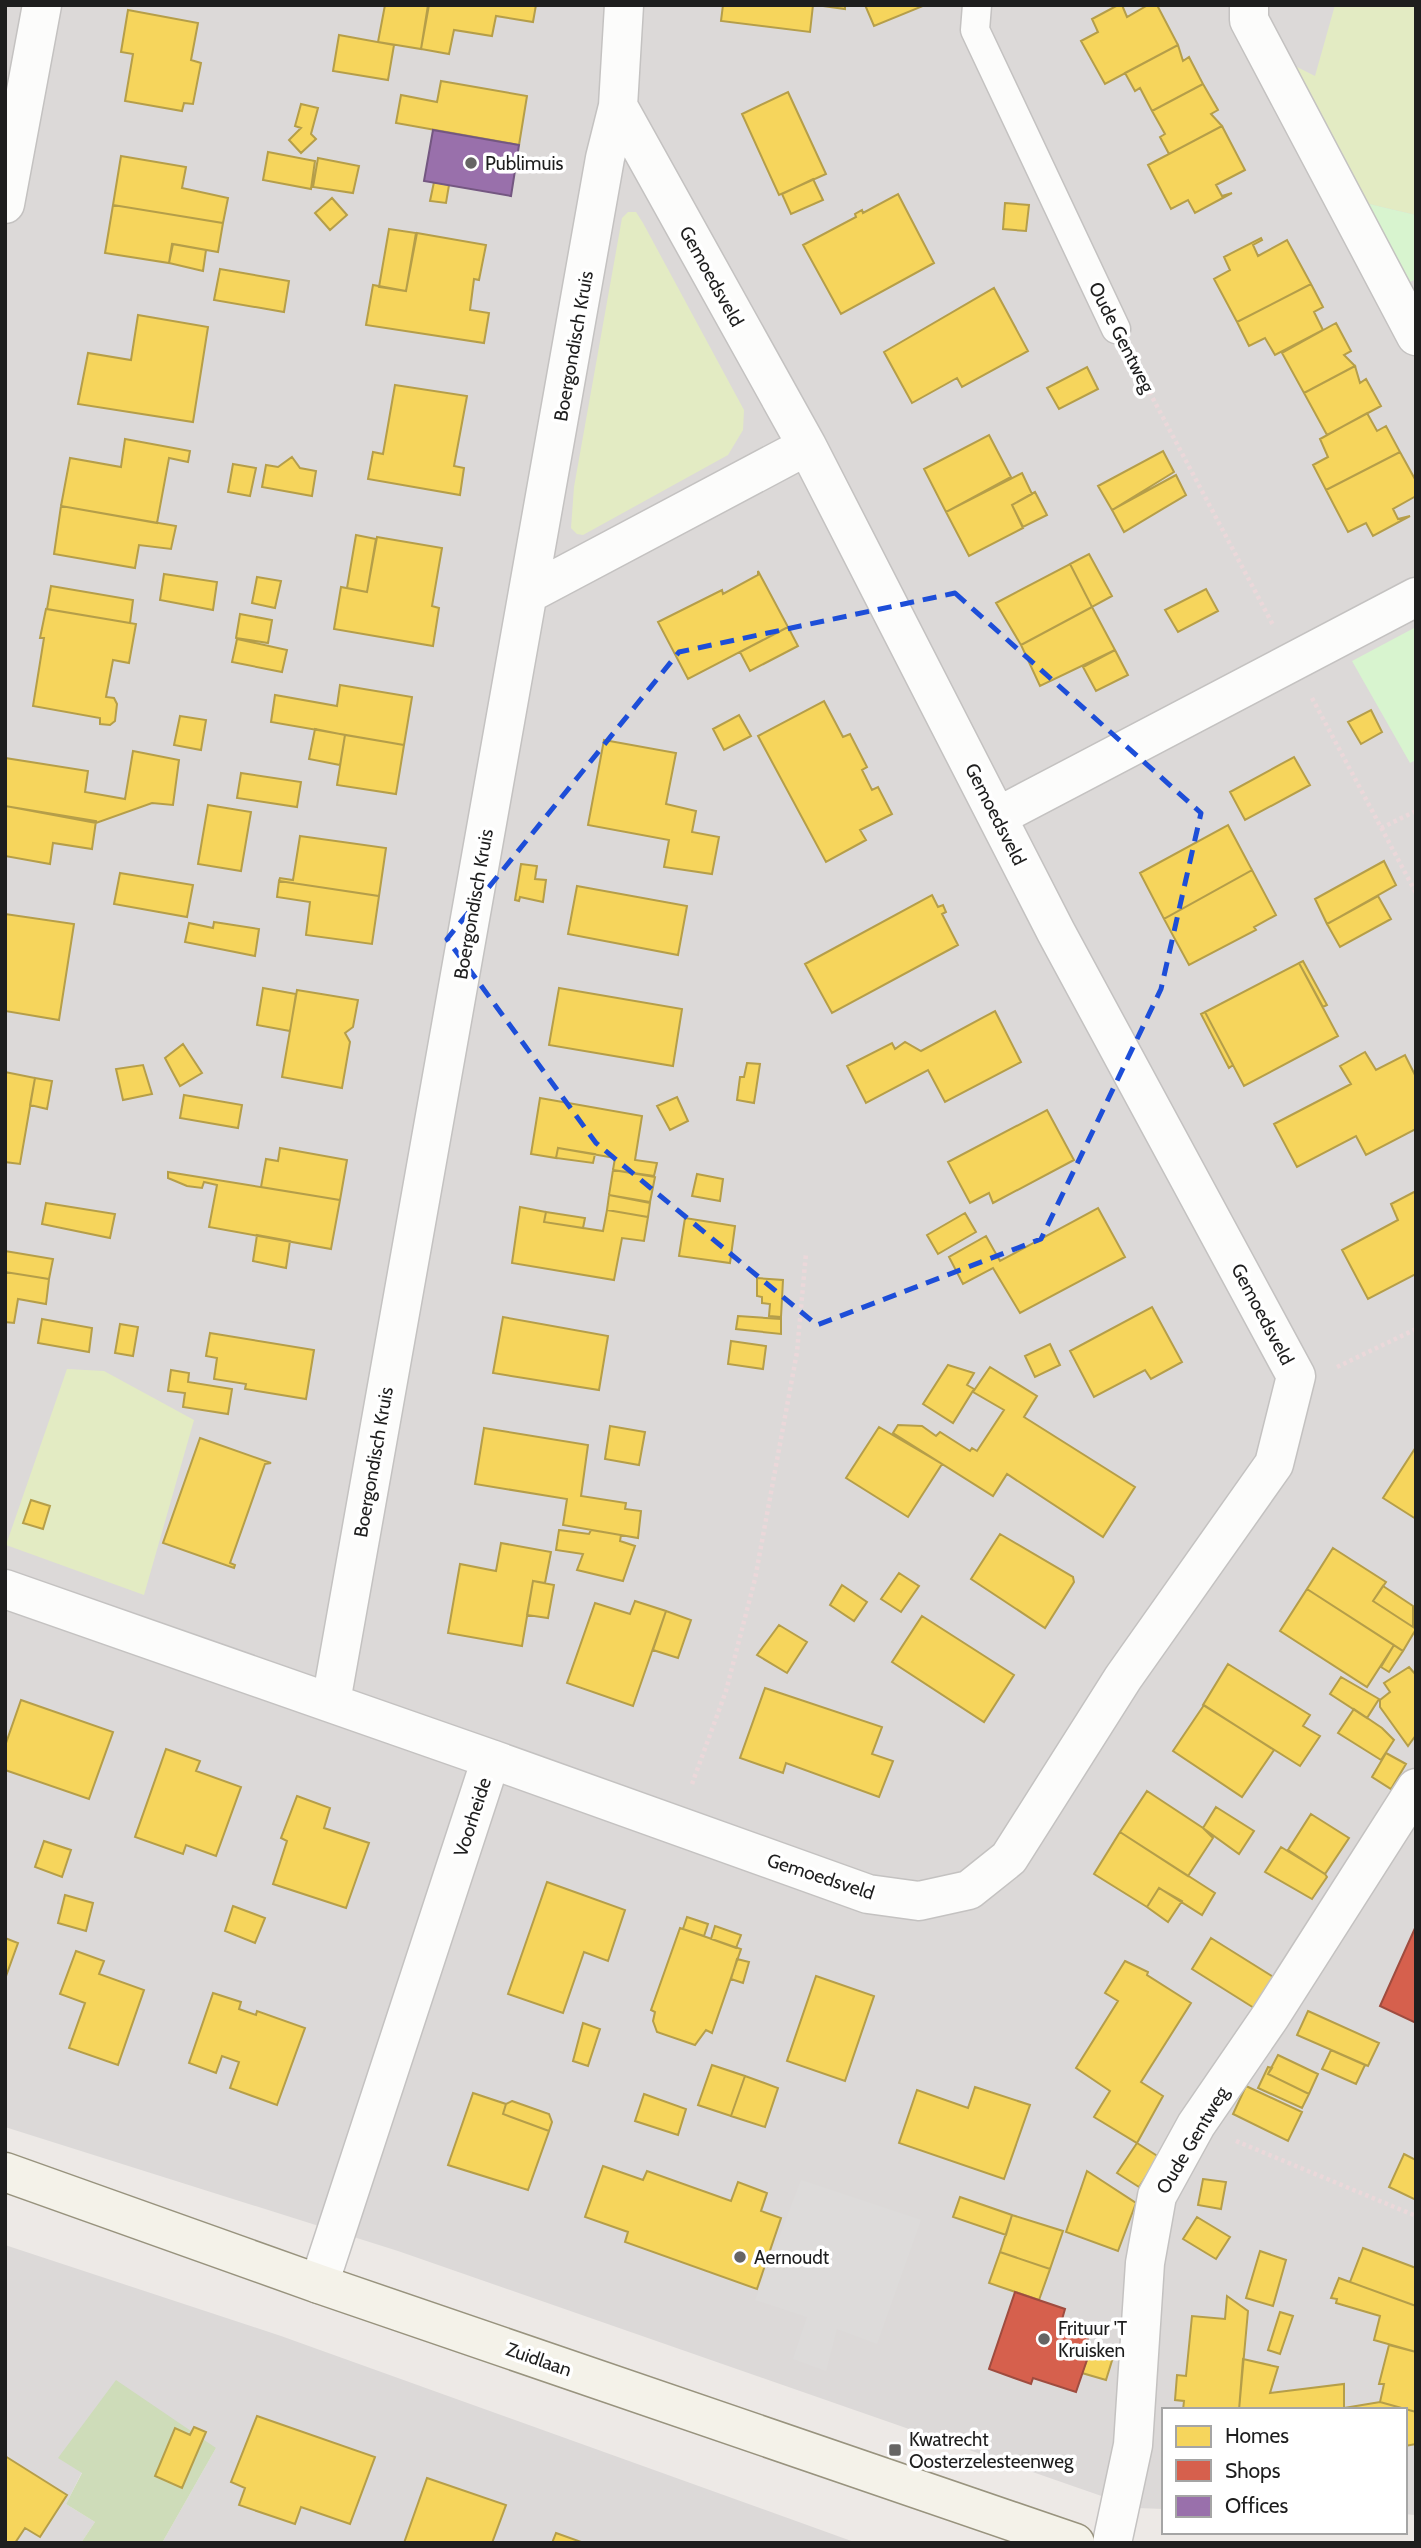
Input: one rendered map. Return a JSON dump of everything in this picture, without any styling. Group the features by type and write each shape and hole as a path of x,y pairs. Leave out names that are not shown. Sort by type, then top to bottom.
{"main road":[{"name":"Zuidlaan","path":"5,2172 319,2284 1075,2543"}],"street":[{"path":"5,204 42,5"},
{"path":"618,106 624,5"},
{"path":"1249,5 1249,20 1416,336"},
{"name":"Gemoedsveld","path":"491,1759 868,1894 919,1901 969,1890 1009,1858 1123,1678 1274,1464 1296,1376 997,817 807,446 618,106"},
{"name":"Boergondisch Kruis","path":"331,1702 530,593 605,158 618,106"},
{"path":"530,593 807,446"},
{"path":"997,817 1416,597"},
{"name":"Voorheide","path":"5,1588 491,1759 319,2284"},
{"name":"Oude Gentweg","path":"1112,2543 1133,2445 1145,2263 1157,2196 1196,2125 1270,2017 1416,1788"}],"lane":[{"name":"Oude Gentweg","path":"977,5 975,30 1116,329"}],"path":[{"name":"Oude Gentweg","path":"1116,329 1416,893"},
{"path":"1381,828 1416,811"},
{"path":"674,1826 726,1691 755,1579 797,1352 806,1253"},
{"path":"1296,1376 1325,1373 1416,1329"},
{"path":"1196,2125 1416,2217"}],"highlighted area":[{"path":"955,593 1201,813 1161,989 1041,1239 817,1325 596,1143 447,939 679,652"}],"shaded area":[{"path":"5,5 1416,5 1414,2515 1407,2514 1407,2408 1162,2408 1162,2509 1136,2508 398,2251 5,2127"},
{"path":"801,2180 921,2220 877,2344 837,2329 826,2371 793,2359 807,2317 755,2300"},
{"path":"5,2245 281,2336 857,2543 162,2543 216,2448 82,2472 66,2504 95,2522 81,2543 5,2543"}],"green space":[{"path":"1335,5 1416,6 1416,215 1365,203 1293,65 1315,76"},
{"path":"1365,203 1416,215 1416,279 1408,283"},
{"path":"628,212 636,212 643,223 744,410 743,430 728,455 583,535 577,534 571,528 574,487 622,218"},
{"path":"1416,627 1416,760 1410,763 1352,661"},
{"path":"67,1369 104,1371 194,1420 144,1595 6,1545"},
{"path":"116,2380 216,2448 162,2543 81,2543 95,2522 66,2504 82,2473 58,2458"}],"building: Homes":[{"path":"385,5 429,5 421,49 378,42"},
{"path":"428,5 536,5 533,22 496,16 492,36 454,30 449,54 421,49"},
{"path":"723,5 813,5 810,32 721,21"},
{"path":"816,5 845,5 845,9"},
{"path":"865,5 922,5 923,6 874,26"},
{"path":"1122,5 1127,17 1148,5 1157,5 1178,45 1105,84 1081,41 1098,32 1092,19"},
{"path":"128,10 198,23 191,60 201,63 193,104 184,103 182,111 125,101 133,54 121,52"},
{"path":"339,35 394,45 388,80 333,71"},
{"path":"1178,45 1183,61 1189,57 1203,84 1152,111 1140,88 1135,91 1125,73"},
{"path":"441,81 527,96 519,145 396,123 401,95 437,102"},
{"path":"1203,84 1218,110 1211,114 1222,126 1169,154 1160,137 1165,134 1152,111"},
{"path":"788,92 826,174 779,195 742,114"},
{"path":"301,104 318,108 311,134 316,139 301,153 289,140 301,128 295,126"},
{"path":"1222,126 1245,170 1216,185 1222,196 1232,193 1195,213 1188,200 1171,209 1148,165"},
{"path":"268,152 315,161 311,189 263,180"},
{"path":"121,156 186,167 182,188 228,198 223,223 113,205"},
{"path":"318,158 359,166 353,193 313,187"},
{"path":"813,179 823,200 791,214 782,194"},
{"path":"434,182 449,185 446,203 430,201"},
{"path":"898,194 934,263 841,314 803,245 856,217 855,214 862,210 863,213"},
{"path":"332,198 347,215 330,230 315,213"},
{"path":"1005,203 1029,205 1026,231 1003,229"},
{"path":"113,205 223,223 218,252 173,244 169,263 105,253"},
{"path":"389,229 416,233 406,291 379,287"},
{"path":"417,233 486,245 479,280 474,279 470,310 489,313 484,343 366,325 373,285 406,291"},
{"path":"1261,238 1262,240 1253,245 1258,256 1287,240 1311,284 1237,322 1214,279 1230,270 1224,257"},
{"path":"172,244 206,250 203,271 169,263"},
{"path":"220,269 289,281 284,312 214,300"},
{"path":"1311,284 1323,307 1314,312 1323,330 1275,355 1265,338 1249,346 1237,322"},
{"path":"994,288 1028,351 962,387 957,378 912,403 884,352"},
{"path":"138,315 208,327 193,422 78,404 88,353 131,360"},
{"path":"1336,323 1351,351 1344,355 1355,366 1304,393 1282,353"},
{"path":"1355,366 1360,383 1366,379 1381,406 1327,435 1304,393"},
{"path":"1087,367 1098,389 1059,409 1047,388"},
{"path":"395,385 467,396 454,466 464,468 460,495 368,479 373,452 383,454"},
{"path":"1367,413 1377,431 1386,426 1400,452 1326,490 1313,465 1328,457 1320,439"},
{"path":"989,435 1011,477 946,512 924,469"},
{"path":"125,439 190,451 188,462 169,458 157,523 61,506 70,458 121,467"},
{"path":"1163,451 1174,472 1112,510 1098,486"},
{"path":"1400,452 1416,481 1416,496 1393,509 1398,519 1410,516 1373,536 1366,523 1348,532 1326,490"},
{"path":"292,457 300,468 316,471 312,496 262,487 266,465 278,467"},
{"path":"233,464 256,468 250,496 228,492"},
{"path":"1022,473 1032,494 1012,505 1023,528 969,556 946,512"},
{"path":"1176,475 1186,495 1124,532 1112,510"},
{"path":"1035,492 1047,515 1023,527 1012,505"},
{"path":"61,506 176,526 171,549 139,545 135,568 54,554"},
{"path":"356,535 376,539 367,592 347,588"},
{"path":"377,537 442,548 432,606 439,608 433,646 334,629 341,587 367,592"},
{"path":"1089,554 1112,596 1092,607 1070,564"},
{"path":"1070,564 1092,607 1021,645 996,603"},
{"path":"758,571 788,627 688,679 658,622 722,590 723,594 758,575"},
{"path":"164,574 217,582 213,610 160,600"},
{"path":"257,577 281,581 275,608 252,603"},
{"path":"51,586 133,600 130,623 47,609"},
{"path":"1206,589 1218,611 1178,632 1165,610"},
{"path":"1092,607 1115,650 1040,686 1021,645"},
{"path":"46,609 136,624 129,663 113,660 106,697 114,698 117,704 115,721 110,725 100,724 100,718 33,706"},
{"path":"240,614 272,620 268,643 236,638"},
{"path":"788,627 798,646 750,671 740,652"},
{"path":"237,639 287,650 282,672 232,662"},
{"path":"1115,650 1128,675 1096,691 1083,667"},
{"path":"340,685 412,697 404,745 271,722 275,695 337,706"},
{"path":"824,701 843,737 850,734 867,767 862,770 872,790 878,787 892,814 860,830 866,840 826,862 758,736"},
{"path":"1371,710 1382,732 1361,744 1348,722"},
{"path":"739,715 751,736 724,750 713,729"},
{"path":"180,716 206,720 201,750 174,745"},
{"path":"315,729 345,735 340,765 309,759"},
{"path":"345,735 404,745 396,794 337,785"},
{"path":"604,740 676,753 666,804 696,811 692,832 719,837 712,874 664,867 669,840 588,825"},
{"path":"133,751 179,760 173,805 152,803 96,823 5,806 5,758 88,771 85,792 125,799"},
{"path":"1294,757 1310,785 1245,820 1230,792"},
{"path":"241,773 301,782 297,807 237,798"},
{"path":"208,805 251,812 241,871 198,864"},
{"path":"5,806 96,821 92,849 53,843 50,864 5,856"},
{"path":"1228,825 1252,870 1164,919 1140,873"},
{"path":"300,836 386,848 379,896 279,881 280,878 293,880"},
{"path":"1384,861 1396,885 1327,924 1315,899"},
{"path":"521,864 537,866 535,879 546,880 543,902 520,897 519,901 515,900"},
{"path":"1252,870 1276,915 1254,927 1256,930 1189,965 1164,919"},
{"path":"120,873 193,885 187,917 114,904"},
{"path":"279,881 379,896 372,944 306,935 310,902 277,897"},
{"path":"577,886 687,906 678,955 568,934"},
{"path":"932,895 938,907 943,905 946,912 942,914 958,945 832,1013 805,964"},
{"path":"1378,896 1391,919 1340,947 1327,924"},
{"path":"5,914 74,924 59,1020 5,1011"},
{"path":"214,922 259,929 255,956 185,942 189,923 213,928"},
{"path":"1303,961 1327,1005 1323,1007 1299,963"},
{"path":"1299,963 1338,1036 1244,1086 1205,1012"},
{"path":"263,988 296,994 290,1031 257,1025"},
{"path":"559,988 682,1009 673,1066 549,1045"},
{"path":"297,990 358,1000 353,1027 345,1033 350,1042 342,1088 282,1077"},
{"path":"995,1011 1021,1062 945,1102 928,1070 866,1103 847,1066 892,1043 895,1049 905,1042 921,1051"},
{"path":"1205,1012 1233,1065 1229,1068 1201,1014"},
{"path":"183,1044 202,1073 180,1086 165,1058"},
{"path":"1365,1052 1376,1070 1405,1055 1416,1077 1416,1129 1366,1155 1356,1136 1297,1167 1274,1124 1351,1084 1340,1066"},
{"path":"747,1063 760,1064 754,1103 737,1100 740,1077 744,1077"},
{"path":"143,1065 152,1094 123,1100 116,1069"},
{"path":"5,1072 35,1078 20,1164 5,1162"},
{"path":"35,1078 52,1081 47,1109 30,1105"},
{"path":"184,1095 242,1105 238,1128 180,1118"},
{"path":"677,1097 688,1121 670,1130 657,1106"},
{"path":"540,1098 642,1116 635,1160 657,1163 654,1176 613,1170 615,1158 558,1148 556,1158 531,1154"},
{"path":"1047,1110 1074,1160 993,1203 989,1193 970,1203 948,1162"},
{"path":"280,1148 347,1160 340,1200 261,1187 266,1159 278,1161"},
{"path":"558,1148 595,1154 593,1163 556,1158"},
{"path":"613,1170 655,1177 650,1202 609,1195"},
{"path":"168,1172 340,1200 331,1249 209,1227 217,1185 204,1182 202,1188 187,1186 168,1178"},
{"path":"697,1174 723,1179 720,1201 692,1196"},
{"path":"1416,1191 1416,1274 1368,1299 1342,1250 1398,1220 1391,1204"},
{"path":"609,1195 650,1203 648,1217 607,1210"},
{"path":"46,1203 115,1214 110,1238 42,1224"},
{"path":"520,1207 546,1212 544,1222 603,1231 607,1210 648,1217 644,1241 622,1238 614,1280 512,1263"},
{"path":"1098,1208 1125,1257 1020,1313 993,1268 963,1284 949,1257 986,1236 1000,1261"},
{"path":"546,1212 585,1218 583,1228 544,1222"},
{"path":"965,1213 976,1232 938,1254 927,1235"},
{"path":"685,1218 735,1226 730,1263 679,1256"},
{"path":"257,1235 290,1241 286,1268 253,1261"},
{"path":"5,1251 53,1259 49,1279 5,1272"},
{"path":"5,1272 49,1279 46,1304 18,1299 14,1323 5,1322"},
{"path":"757,1278 783,1280 781,1317 769,1316 770,1304 762,1303 762,1297 757,1296"},
{"path":"1152,1307 1182,1362 1151,1379 1145,1370 1094,1397 1070,1351"},
{"path":"738,1316 781,1319 781,1334 736,1329"},
{"path":"503,1317 608,1336 599,1390 493,1373"},
{"path":"42,1319 92,1328 89,1352 38,1343"},
{"path":"120,1324 138,1327 133,1356 115,1353"},
{"path":"210,1333 314,1350 306,1399 245,1389 246,1384 214,1379 217,1358 206,1356"},
{"path":"731,1341 766,1346 763,1369 728,1364"},
{"path":"1050,1344 1060,1365 1035,1377 1025,1356"},
{"path":"948,1365 974,1373 967,1385 974,1389 953,1423 923,1404"},
{"path":"990,1367 1037,1396 1024,1417 1135,1487 1103,1537 1007,1474 993,1496 893,1433 898,1425 922,1426 936,1436 940,1432 970,1451 972,1448 977,1451 1004,1410 973,1392"},
{"path":"171,1370 189,1373 188,1382 232,1389 228,1414 183,1407 185,1393 168,1391"},
{"path":"610,1426 645,1432 639,1465 605,1459"},
{"path":"879,1427 942,1464 908,1517 846,1478"},
{"path":"484,1428 588,1445 581,1496 626,1503 625,1509 641,1511 638,1538 563,1525 567,1499 475,1484"},
{"path":"200,1438 271,1463 265,1464 230,1563 235,1565 234,1568 163,1543"},
{"path":"1416,1447 1416,1519 1383,1498"},
{"path":"31,1500 50,1506 43,1529 23,1523"},
{"path":"559,1530 589,1534 591,1530 621,1535 620,1541 635,1546 623,1581 577,1570 583,1554 556,1550"},
{"path":"1000,1534 1073,1577 1074,1582 1045,1628 971,1579"},
{"path":"501,1543 551,1552 545,1583 533,1581 522,1646 448,1633 460,1564 496,1571"},
{"path":"1333,1548 1386,1582 1373,1601 1416,1629 1403,1651 1307,1589"},
{"path":"899,1573 919,1586 901,1612 881,1599"},
{"path":"533,1581 554,1585 548,1618 527,1615"},
{"path":"842,1585 867,1602 854,1621 830,1605"},
{"path":"1383,1586 1413,1606 1413,1627 1373,1601"},
{"path":"1307,1589 1394,1645 1367,1687 1280,1631"},
{"path":"635,1601 666,1611 633,1706 567,1683 595,1603 630,1614"},
{"path":"666,1611 691,1620 678,1658 653,1650"},
{"path":"922,1616 1014,1675 984,1722 892,1662"},
{"path":"779,1625 807,1642 787,1673 757,1655"},
{"path":"1394,1645 1403,1651 1389,1672 1381,1667"},
{"path":"1228,1664 1310,1715 1303,1726 1320,1736 1300,1766 1203,1705"},
{"path":"1409,1667 1416,1675 1416,1735 1408,1746 1380,1707 1380,1700 1390,1692 1384,1683"},
{"path":"1341,1677 1379,1699 1367,1718 1330,1694"},
{"path":"765,1688 882,1727 872,1754 893,1761 879,1797 786,1763 783,1773 740,1758"},
{"path":"21,1700 113,1732 89,1799 5,1770 5,1746"},
{"path":"1204,1705 1274,1750 1242,1797 1173,1751"},
{"path":"1354,1709 1382,1728 1394,1740 1381,1760 1338,1733"},
{"path":"166,1749 200,1761 196,1771 241,1787 216,1856 186,1845 183,1854 135,1837"},
{"path":"1386,1753 1406,1764 1391,1789 1372,1777"},
{"path":"1147,1791 1203,1828 1213,1838 1188,1876 1120,1832"},
{"path":"297,1796 330,1808 324,1828 369,1843 346,1908 273,1884 287,1841 281,1838"},
{"path":"1216,1807 1254,1831 1239,1854 1203,1828"},
{"path":"1311,1814 1349,1838 1325,1874 1288,1850"},
{"path":"1120,1832 1215,1893 1202,1915 1159,1888 1147,1907 1094,1874"},
{"path":"44,1841 71,1850 62,1877 35,1867"},
{"path":"1281,1847 1327,1877 1312,1899 1265,1872"},
{"path":"547,1882 625,1910 608,1961 584,1952 563,2013 508,1994"},
{"path":"1159,1888 1182,1901 1168,1922 1147,1907"},
{"path":"65,1895 93,1903 86,1931 58,1923"},
{"path":"233,1906 265,1918 255,1943 225,1931"},
{"path":"687,1917 708,1924 704,1936 683,1929"},
{"path":"715,1926 741,1935 736,1948 711,1939"},
{"path":"680,1928 741,1949 712,2033 706,2030 695,2045 657,2032 653,2021 655,2012 651,2010"},
{"path":"5,1938 18,1943 5,1979"},
{"path":"1211,1938 1275,1978 1254,2008 1192,1969"},
{"path":"76,1951 104,1961 99,1974 144,1990 118,2065 69,2048 85,2003 60,1994"},
{"path":"737,1959 749,1962 743,1983 731,1979"},
{"path":"1125,1961 1148,1972 1147,1975 1191,2003 1141,2082 1163,2096 1137,2143 1094,2117 1110,2091 1076,2068 1118,2001 1105,1993"},
{"path":"816,1976 874,1996 845,2081 787,2061"},
{"path":"213,1993 241,2002 239,2009 256,2015 257,2011 305,2028 277,2105 230,2088 239,2062 222,2056 216,2073 189,2063"},
{"path":"1308,2011 1379,2043 1368,2066 1297,2035"},
{"path":"583,2023 600,2029 588,2066 573,2061"},
{"path":"1331,2050 1365,2065 1356,2084 1322,2069"},
{"path":"1278,2055 1318,2074 1309,2094 1268,2074"},
{"path":"712,2065 745,2076 731,2116 698,2105"},
{"path":"1268,2067 1272,2068 1268,2074 1309,2094 1302,2108 1258,2088"},
{"path":"745,2076 778,2088 765,2127 731,2116"},
{"path":"1246,2086 1302,2112 1288,2141 1233,2114"},
{"path":"975,2087 1030,2105 1004,2179 899,2143 917,2090 968,2108"},
{"path":"473,2093 506,2104 503,2114 549,2131 528,2190 448,2165"},
{"path":"644,2094 686,2109 678,2135 635,2121"},
{"path":"512,2101 549,2114 552,2122 549,2131 503,2114 506,2104"},
{"path":"1137,2143 1159,2157 1139,2187 1117,2173"},
{"path":"1404,2154 1416,2160 1416,2200 1389,2187"},
{"path":"603,2166 643,2180 647,2171 731,2201 738,2182 767,2193 761,2211 781,2218 757,2289 625,2242 628,2232 585,2217"},
{"path":"1087,2171 1136,2203 1118,2251 1066,2232"},
{"path":"1203,2179 1226,2182 1221,2209 1198,2205"},
{"path":"960,2197 1012,2215 1006,2235 953,2217"},
{"path":"1012,2215 1063,2231 1050,2269 1000,2252"},
{"path":"1197,2217 1230,2237 1216,2259 1183,2239"},
{"path":"1363,2248 1416,2268 1416,2306 1350,2282"},
{"path":"1260,2251 1286,2260 1273,2306 1246,2298"},
{"path":"1000,2252 1050,2269 1039,2300 989,2283"},
{"path":"1339,2278 1416,2306 1416,2352 1374,2340 1380,2316 1336,2303 1337,2299 1331,2298"},
{"path":"1227,2296 1248,2311 1239,2408 1183,2408 1184,2401 1175,2400 1177,2375 1186,2376 1192,2316 1225,2319"},
{"path":"1280,2312 1293,2316 1280,2354 1268,2350"},
{"path":"1086,2344 1114,2354 1106,2380 1082,2373 1088,2357 1082,2355"},
{"path":"1389,2345 1416,2352 1416,2412 1380,2402 1384,2384 1379,2384"},
{"path":"1243,2359 1278,2367 1270,2393 1344,2384 1344,2408 1239,2408"},
{"path":"1380,2402 1402,2408 1344,2408"},
{"path":"1407,2410 1416,2412 1416,2444 1407,2446"},
{"path":"257,2416 375,2457 350,2524 301,2507 295,2524 239,2505 245,2488 231,2482"},
{"path":"194,2427 206,2432 182,2488 155,2476 175,2428 190,2435"},
{"path":"5,2456 67,2495 40,2537 25,2528 15,2543 5,2543"},
{"path":"427,2478 506,2505 492,2543 404,2543"},
{"path":"556,2533 584,2543 552,2543"}],"building: Shops":[{"path":"1416,1926 1416,2023 1380,2006"},
{"name":"Frituur 'T Kruisken","path":"1015,2292 1065,2309 1061,2323 1090,2333 1082,2355 1088,2357 1076,2392 1033,2378 1031,2384 989,2369"}],"building: Offices":[{"name":"Publimuis","path":"433,130 519,145 511,196 424,181"}],"place":[{"name":"Publimuis","path":"471,163"},
{"name":"Aernoudt","path":"740,2257"},
{"name":"Frituur 'T Kruisken","path":"1044,2339"},
{"name":"Kwatrecht Oosterzelesteenweg","path":"895,2450"}]}
